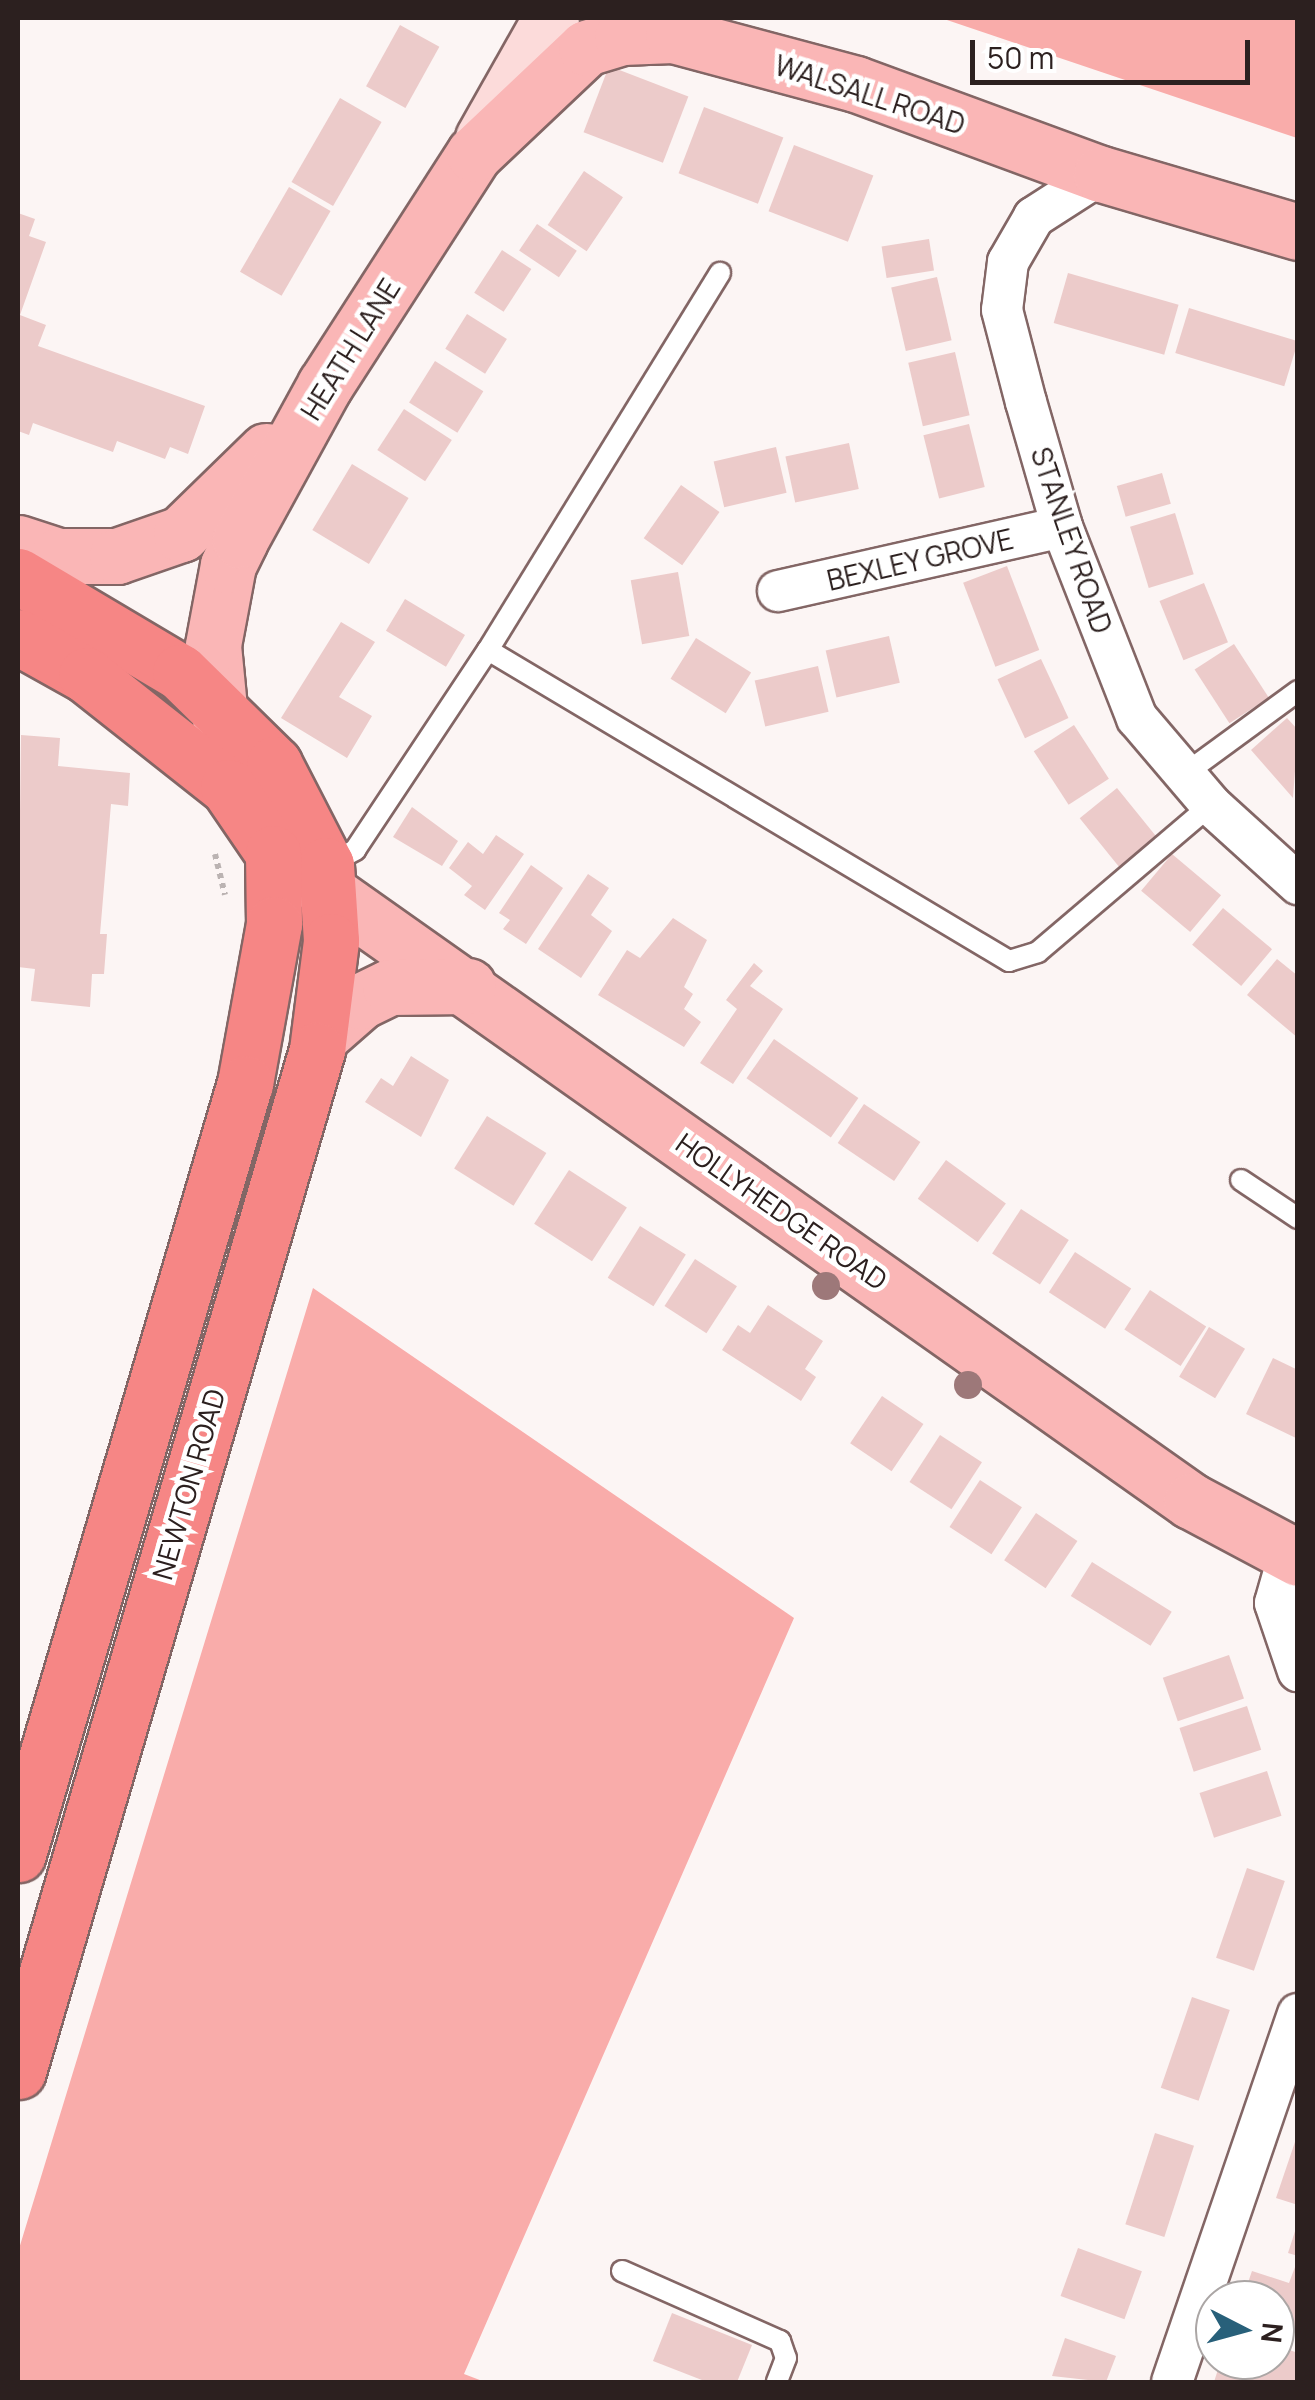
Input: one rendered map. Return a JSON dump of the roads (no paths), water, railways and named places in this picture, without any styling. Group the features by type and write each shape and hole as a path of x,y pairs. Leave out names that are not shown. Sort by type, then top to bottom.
{"highway":[{"path":"18,576 142,645 216,703 274,764 327,878"},
{"path":"18,637 86,675 228,787 273,853"},
{"name":"NEWTON ROAD","path":"18,1854 249,1068 270,961 273,853"},
{"name":"NEWTON ROAD","path":"18,2071 322,1034 327,878"}],"main road":[{"name":"HEATH LANE","path":"228,787 216,703 213,645 228,565 325,385 474,154 551,18"},
{"path":"713,18 856,84"},
{"name":"WALSALL ROAD","path":"474,154 545,80 586,48 622,36 673,34 856,84 1101,174 1298,232"},
{"path":"18,543 58,556 117,556 180,534 226,496 325,385"},
{"name":"HOLLYHEDGE ROAD","path":"273,853 327,878 468,986 1191,1501 1293,1556"},
{"path":"322,1034 361,1001 390,987 468,986"}],"street":[{"name":"STANLEY ROAD","path":"1101,174 1034,217 1008,262 1002,310 1062,528 1137,718 1211,805 1298,884"},
{"name":"BEXLEY GROVE","path":"778,591 1062,528"},
{"path":"1293,1556 1275,1603 1298,1671"},
{"path":"1172,2382 1298,2014"}],"lane":[{"path":"327,878 355,850 488,650 720,273"},
{"path":"488,650 1008,961 1038,952 1211,805"},
{"path":"1186,773 1298,691"},
{"path":"1240,1180 1298,1218"},
{"path":"622,2271 780,2341 786,2358 777,2382"}]}
